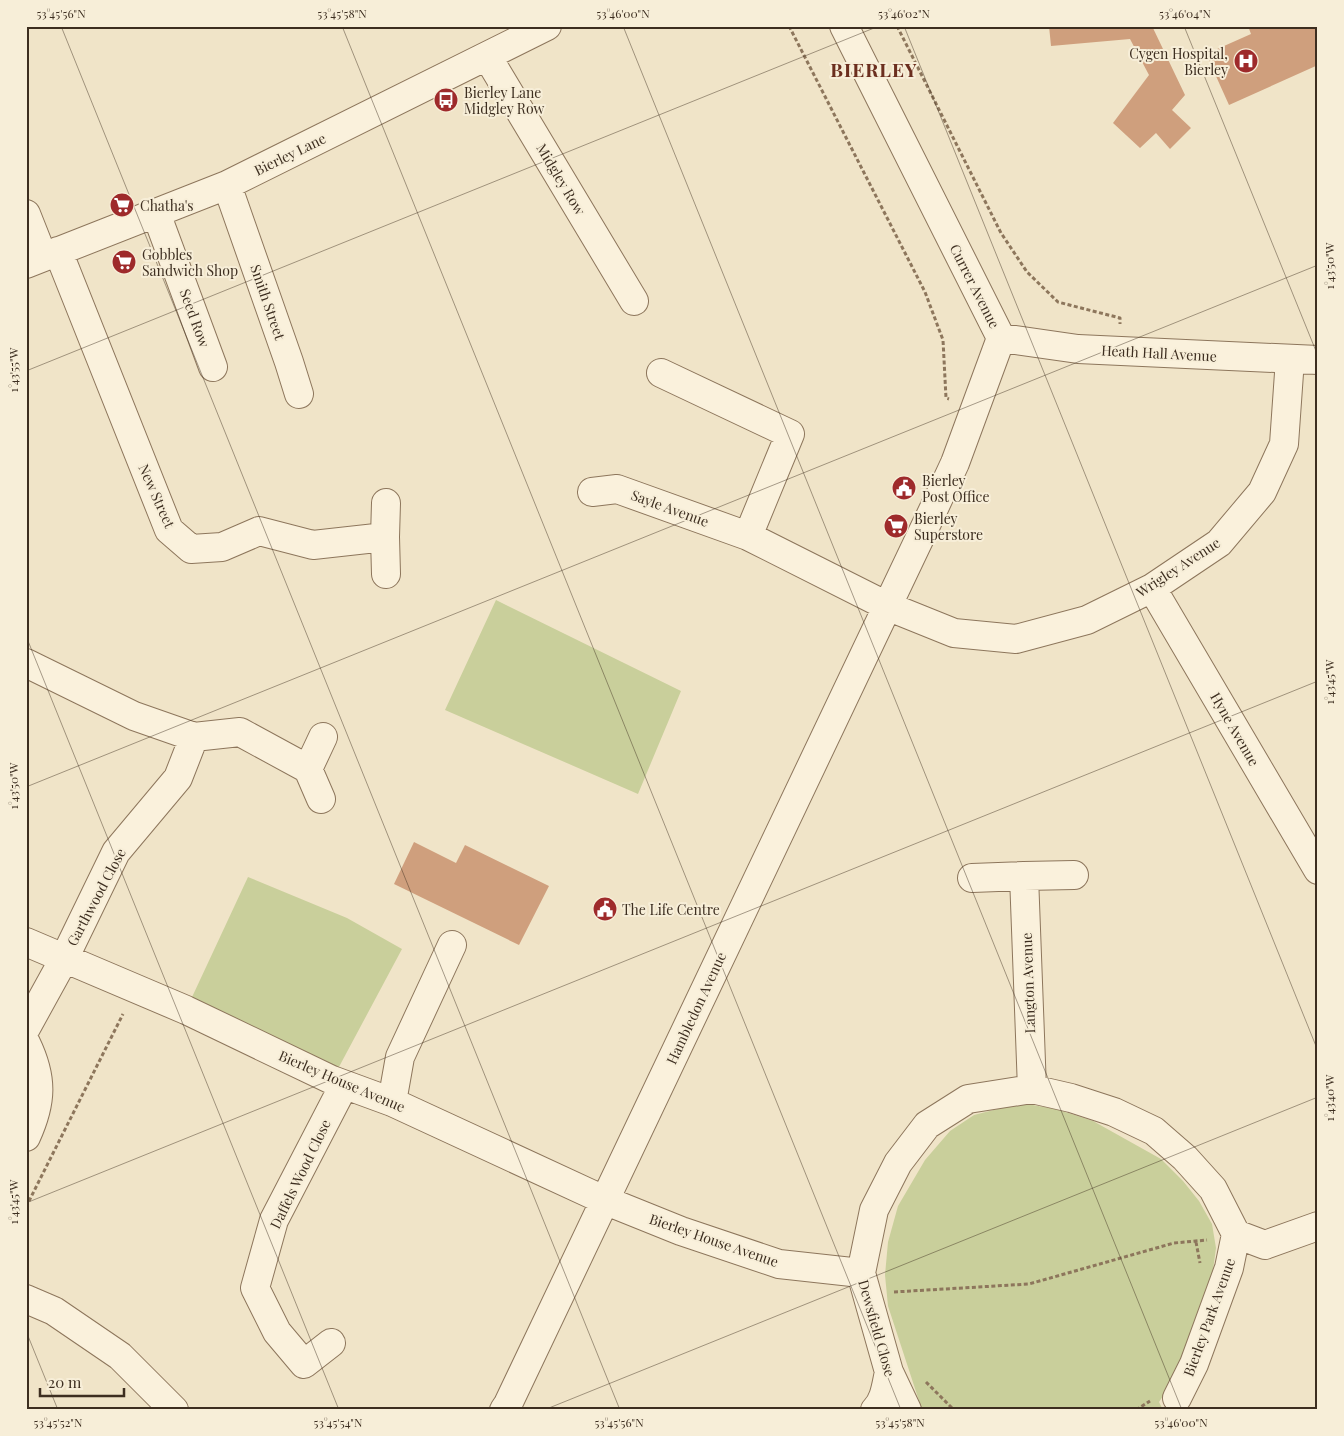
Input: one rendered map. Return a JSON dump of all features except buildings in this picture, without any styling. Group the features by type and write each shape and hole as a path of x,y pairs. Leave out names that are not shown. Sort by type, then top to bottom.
{"street":[{"name":"Bierley Lane","path":"42,258 227,185 547,26"},
{"name":"Currer Avenue","path":"844,26 1002,338 955,463 887,606"},
{"name":"Midgley Row","path":"487,56 634,301"},
{"name":"Smith Street","path":"227,185 290,362 299,394"},
{"name":"Seed Row","path":"156,213 213,367"},
{"name":"New Street","path":"26,214 42,258 168,530 191,549 222,547 259,532 313,545 385,537"},
{"name":"Heath Hall Avenue","path":"1002,338 1078,349 1318,360"},
{"name":"Wrigley Avenue","path":"887,606 954,633 1016,639 1087,620 1152,588 1219,543 1262,492 1284,444 1290,359"},
{"path":"290,362 315,372"},
{"path":"661,373 795,427 748,536"},
{"name":"Sayle Avenue","path":"592,492 617,489 748,536 887,606"},
{"path":"386,504 386,574"},
{"name":"Hyne Avenue","path":"1152,588 1318,870"},
{"name":"Hambledon Avenue","path":"504,1410 887,606"},
{"path":"26,663 134,716 194,737 240,732 308,769 321,799"},
{"name":"Garthwood Close","path":"26,1028 64,959 116,852 178,778 194,737"},
{"path":"308,769 323,737"},
{"path":"972,878 1074,875"},
{"name":"Langton Avenue","path":"1024,876 1032,1089"},
{"name":"Bierley House Avenue","path":"26,942 186,1010 344,1085 392,1102 604,1200 681,1231 778,1264 864,1282"},
{"path":"392,1102 400,1057 452,945"},
{"path":"26,1043 36,1063 39,1093 35,1117 26,1137"},
{"name":"Daffels Wood Close","path":"331,1343 304,1364 277,1332 255,1288 274,1220 344,1085"},
{"path":"864,1282 874,1210 898,1163 927,1125 968,1099 1032,1089 1072,1098 1114,1112 1154,1131 1185,1158 1213,1189 1236,1234 1265,1245 1318,1226"},
{"name":"Bierley Park Avenue","path":"1177,1398 1194,1364 1229,1268 1236,1234"},
{"name":"Dewsfield Close","path":"864,1282 888,1372 907,1410"},
{"path":"26,1299 54,1312 120,1356 174,1410"},
{"path":"875,1410 885,1392 888,1372"}],"path":[{"path":"789,26 925,292 943,340 946,398 976,408"},
{"path":"897,26 1001,233 1027,272 1058,302 1120,318 1121,351"},
{"path":"26,1207 136,989"},
{"path":"864,1282 903,1292 1028,1284 1174,1243 1196,1242 1236,1234"}],"green space":[{"path":"496,600 681,691 638,794 445,710"},
{"path":"248,877 347,918 402,949 332,1080 186,1010"},
{"path":"1021,1103 1056,1109 1093,1121 1161,1159 1183,1181 1199,1201 1212,1224 1216,1248 1208,1307 1185,1363 1159,1402 1163,1410 922,1410 888,1306 885,1275 888,1242 898,1206 925,1160 950,1131 974,1115"}],"place":[{"name":"Cygen Hospital, Bierley","path":"1246,61"},
{"name":"Bierley Lane Midgley Row","path":"446,100"},
{"name":"Chatha's","path":"122,205"},
{"name":"Gobbles Sandwich Shop","path":"124,262"},
{"name":"Bierley Post Office","path":"904,488"},
{"name":"Bierley Superstore","path":"896,526"},
{"name":"The Life Centre","path":"605,909"}],"district":[{"name":"BIERLEY","path":"874,69"}]}
